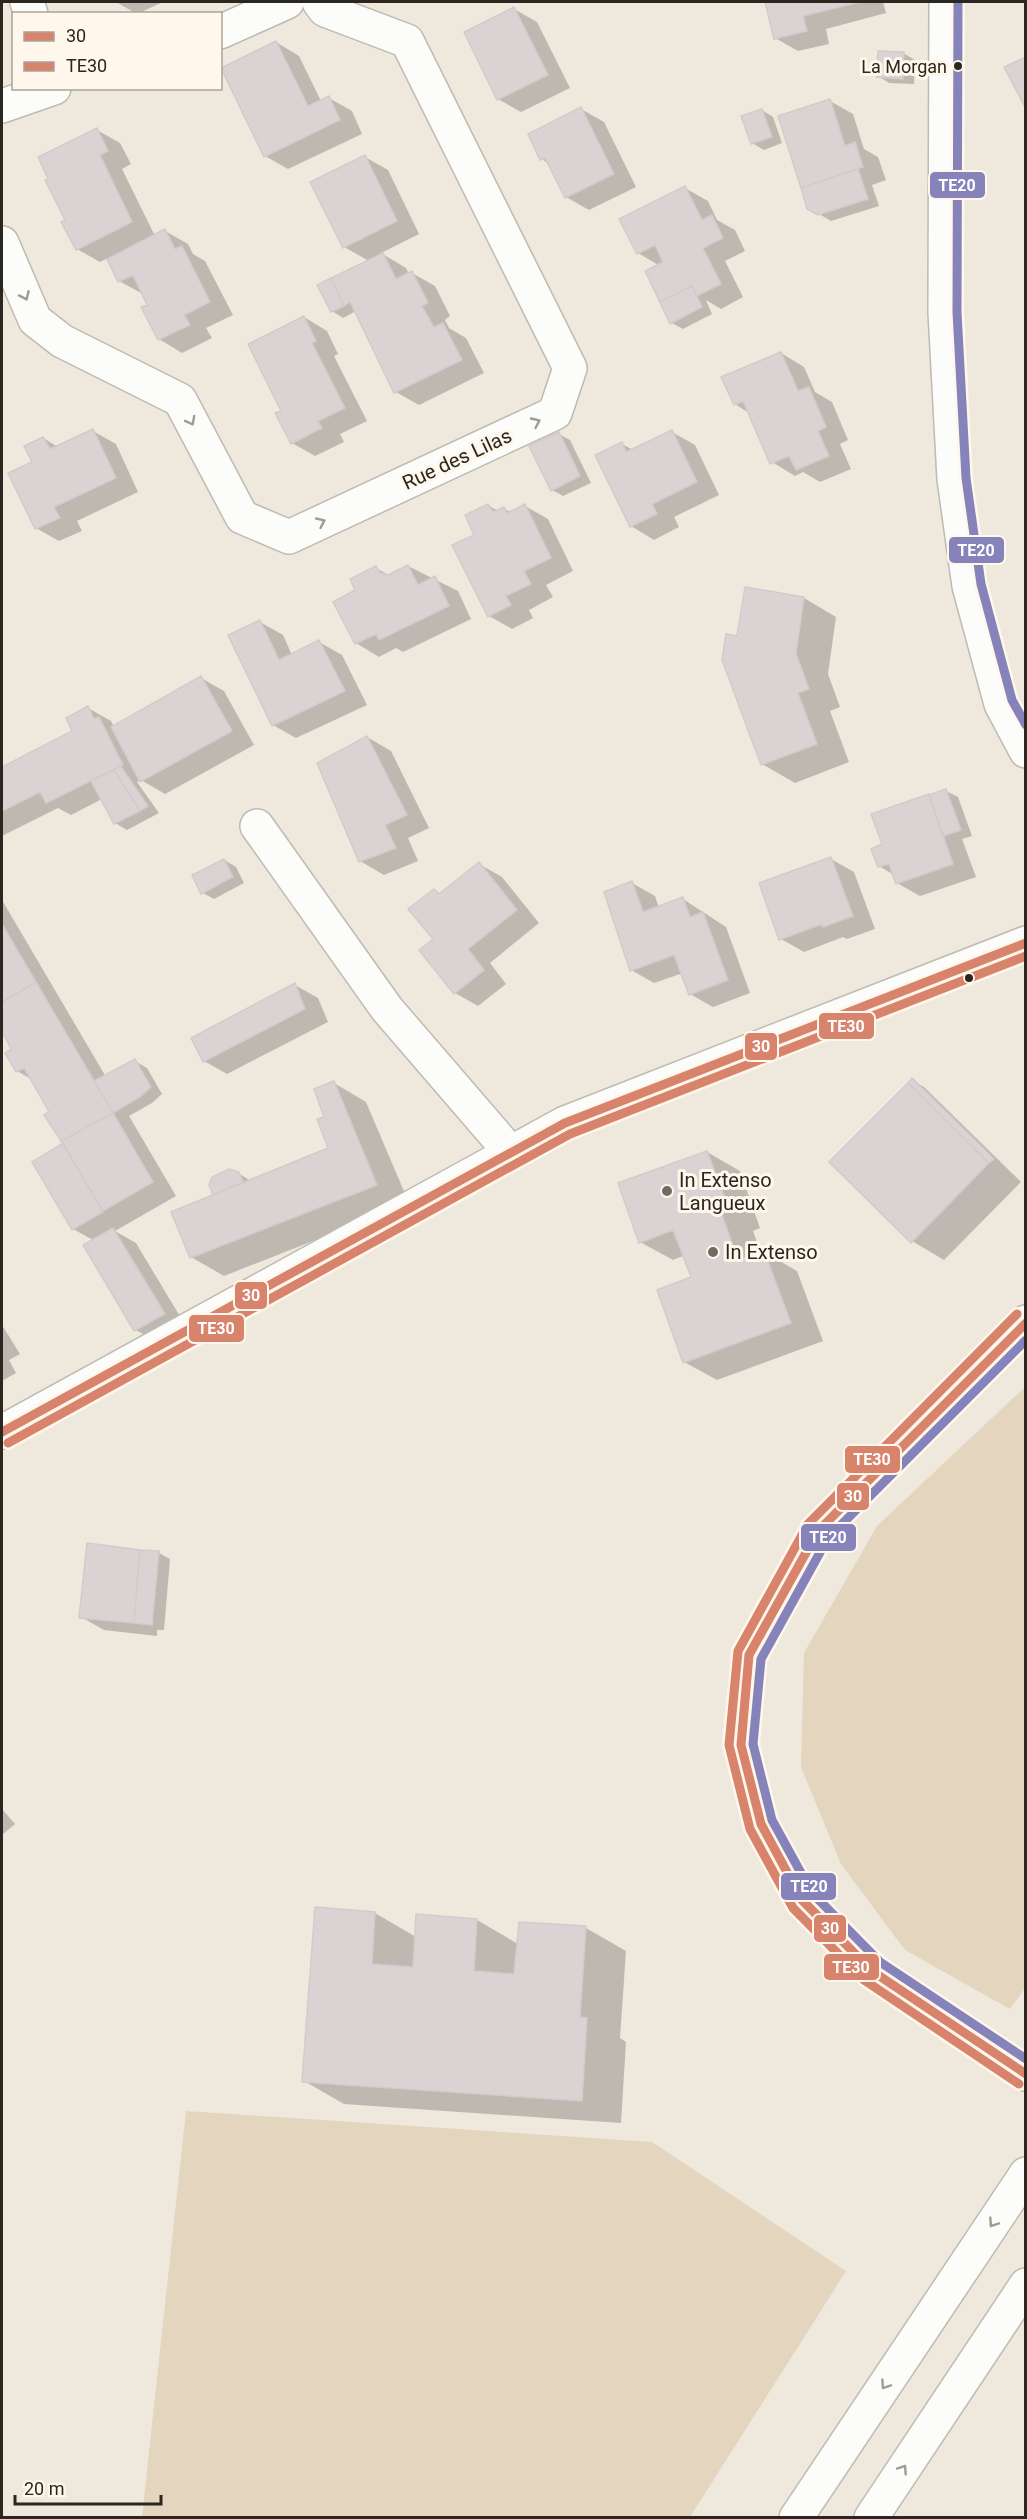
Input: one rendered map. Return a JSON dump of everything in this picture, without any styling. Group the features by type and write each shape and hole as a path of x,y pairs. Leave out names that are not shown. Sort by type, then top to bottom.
{"main road":[{"path":"222,31 287,2"},
{"name":"Rue des Lilas","path":"2,243 36,320 62,341 180,400 242,517 289,537 555,413 570,368 407,41 325,10 319,2"},
{"path":"946,2 945,312 954,479 969,586 1001,704 1026,751"},
{"path":"2,106 51,90"},
{"path":"257,826 387,1009 512,1152"},
{"path":"2,1432 565,1123 1026,943"},
{"path":"1026,1322 818,1531 749,1655 741,1745 760,1824 802,1900 872,1971 1026,2074"},
{"path":"796,2517 1026,2174"},
{"path":"871,2517 1026,2285"}],"shaded area":[{"path":"1025,1387 1026,1987 1010,2009 905,1950 841,1864 801,1767 804,1653 877,1526"},
{"path":"186,2111 652,2142 846,2271 690,2517 142,2517"}],"building":[{"path":"765,2 860,2 803,16 807,31 774,39"},
{"path":"514,7 548,75 497,100 464,32"},
{"path":"276,41 308,106 329,96 340,120 264,157 222,68"},
{"path":"878,51 904,52 903,79 876,77"},
{"path":"1026,57 1026,109 1004,67"},
{"path":"830,99 845,146 855,142 863,167 801,188 778,116"},
{"path":"581,107 614,174 565,198 545,158 540,160 528,134"},
{"path":"762,109 772,137 751,144 741,116"},
{"path":"97,128 108,151 100,155 132,222 76,250 61,222 65,220 45,180 48,179 38,157"},
{"path":"365,155 397,221 343,248 310,182"},
{"path":"858,169 868,199 818,215 807,209 801,188"},
{"path":"685,186 702,220 712,215 723,238 703,248 721,284 697,296 692,286 660,302 645,271 663,262 655,245 637,254 619,219"},
{"path":"165,229 175,249 182,246 210,302 184,315 190,325 158,340 141,307 147,305 133,275 118,282 107,259"},
{"path":"383,253 396,279 412,271 428,303 422,306 434,327 443,323 462,360 394,393 350,302 344,306 331,278"},
{"path":"331,278 344,306 331,312 317,285"},
{"path":"692,286 702,307 670,324 660,302"},
{"path":"304,316 316,341 312,343 345,408 318,421 322,428 291,444 275,413 281,411 248,344"},
{"path":"781,352 798,391 809,387 826,427 818,431 829,456 796,470 789,456 770,464 743,401 734,405 721,377"},
{"path":"93,429 116,478 54,507 60,518 35,529 8,473 32,462 24,446 43,437 50,449"},
{"path":"672,430 697,482 652,504 657,514 630,527 595,455 622,442 626,452"},
{"path":"559,432 580,476 551,491 529,446"},
{"path":"488,504 493,512 504,507 507,513 525,504 551,558 524,571 531,584 506,596 511,605 488,617 452,545 474,535 465,515"},
{"path":"408,565 418,585 435,576 449,606 379,640 376,634 355,644 333,602 355,590 350,579 376,566 380,573 388,575"},
{"path":"745,587 804,597 796,654 809,689 798,693 817,744 761,765 722,660 726,634 737,636"},
{"path":"260,620 279,660 319,640 345,691 272,726 228,635"},
{"path":"201,676 232,731 140,782 111,727"},
{"path":"88,706 94,719 99,717 123,765 46,803 40,792 2,811 2,767 72,731 66,718"},
{"path":"367,736 407,815 385,825 396,848 359,862 317,763"},
{"path":"120,765 148,806 140,811 114,770"},
{"path":"114,770 140,811 114,824 91,781"},
{"path":"946,789 961,830 943,836 929,795"},
{"path":"929,794 953,864 896,884 889,864 878,867 871,849 882,844 871,814"},
{"path":"831,857 853,916 823,927 822,924 779,940 759,883"},
{"path":"224,859 233,877 201,894 192,875"},
{"path":"479,862 517,910 468,949 484,970 454,994 419,950 433,939 408,909 434,889 439,894"},
{"path":"632,881 643,912 683,897 690,917 703,912 728,980 689,995 674,955 630,971 604,892"},
{"path":"2,924 36,982 2,1002"},
{"path":"36,982 113,1113 61,1141 44,1115 49,1112 24,1068 16,1072 5,1053 11,1049 2,1031 2,1002"},
{"path":"295,983 305,1009 203,1062 191,1038"},
{"path":"135,1059 151,1087 140,1097 113,1113 94,1081"},
{"path":"912,1078 994,1159 989,1163 908,1083"},
{"path":"334,1081 377,1185 190,1258 171,1212 328,1148 317,1119 324,1117 314,1089"},
{"path":"908,1083 989,1163 911,1243 829,1162"},
{"path":"113,1113 153,1182 103,1211 61,1141"},
{"path":"63,1143 103,1212 72,1230 32,1162"},
{"path":"707,1151 729,1209 721,1212 738,1260 764,1251 791,1323 683,1363 657,1290 691,1277 673,1230 639,1243 618,1183"},
{"path":"229,1169 239,1172 243,1182 213,1195 209,1185 212,1177"},
{"path":"113,1228 165,1314 134,1331 83,1245"},
{"path":"87,1543 140,1550 134,1623 79,1618"},
{"path":"140,1550 159,1551 152,1625 134,1623"},
{"path":"315,1907 375,1912 372,1964 413,1967 416,1914 477,1919 474,1971 514,1974 519,1922 586,1926 580,2017 587,2018 582,2101 302,2082"}],"transit line":[{"name":"TE20","path":"958,2 957,312 966,478 981,584 1012,700 1026,725"},
{"name":"30","path":"2,1432 565,1123 1026,943"},
{"name":"TE30","path":"8,1443 570,1134 1026,956"},
{"name":"TE30","path":"1017,1314 808,1524 738,1651 729,1745 750,1829 793,1908 864,1980 1019,2084"},
{"name":"30","path":"1026,1323 818,1531 749,1655 741,1745 761,1824 802,1900 872,1971 1026,2074"},
{"name":"TE20","path":"1026,1340 828,1538 761,1659 753,1744 772,1820 812,1893 880,1962 1026,2059"}],"place":[{"name":"La Morgan","path":"958,66"},
{"name":"In Extenso Langueux","path":"667,1191"},
{"name":"In Extenso","path":"713,1252"}]}
